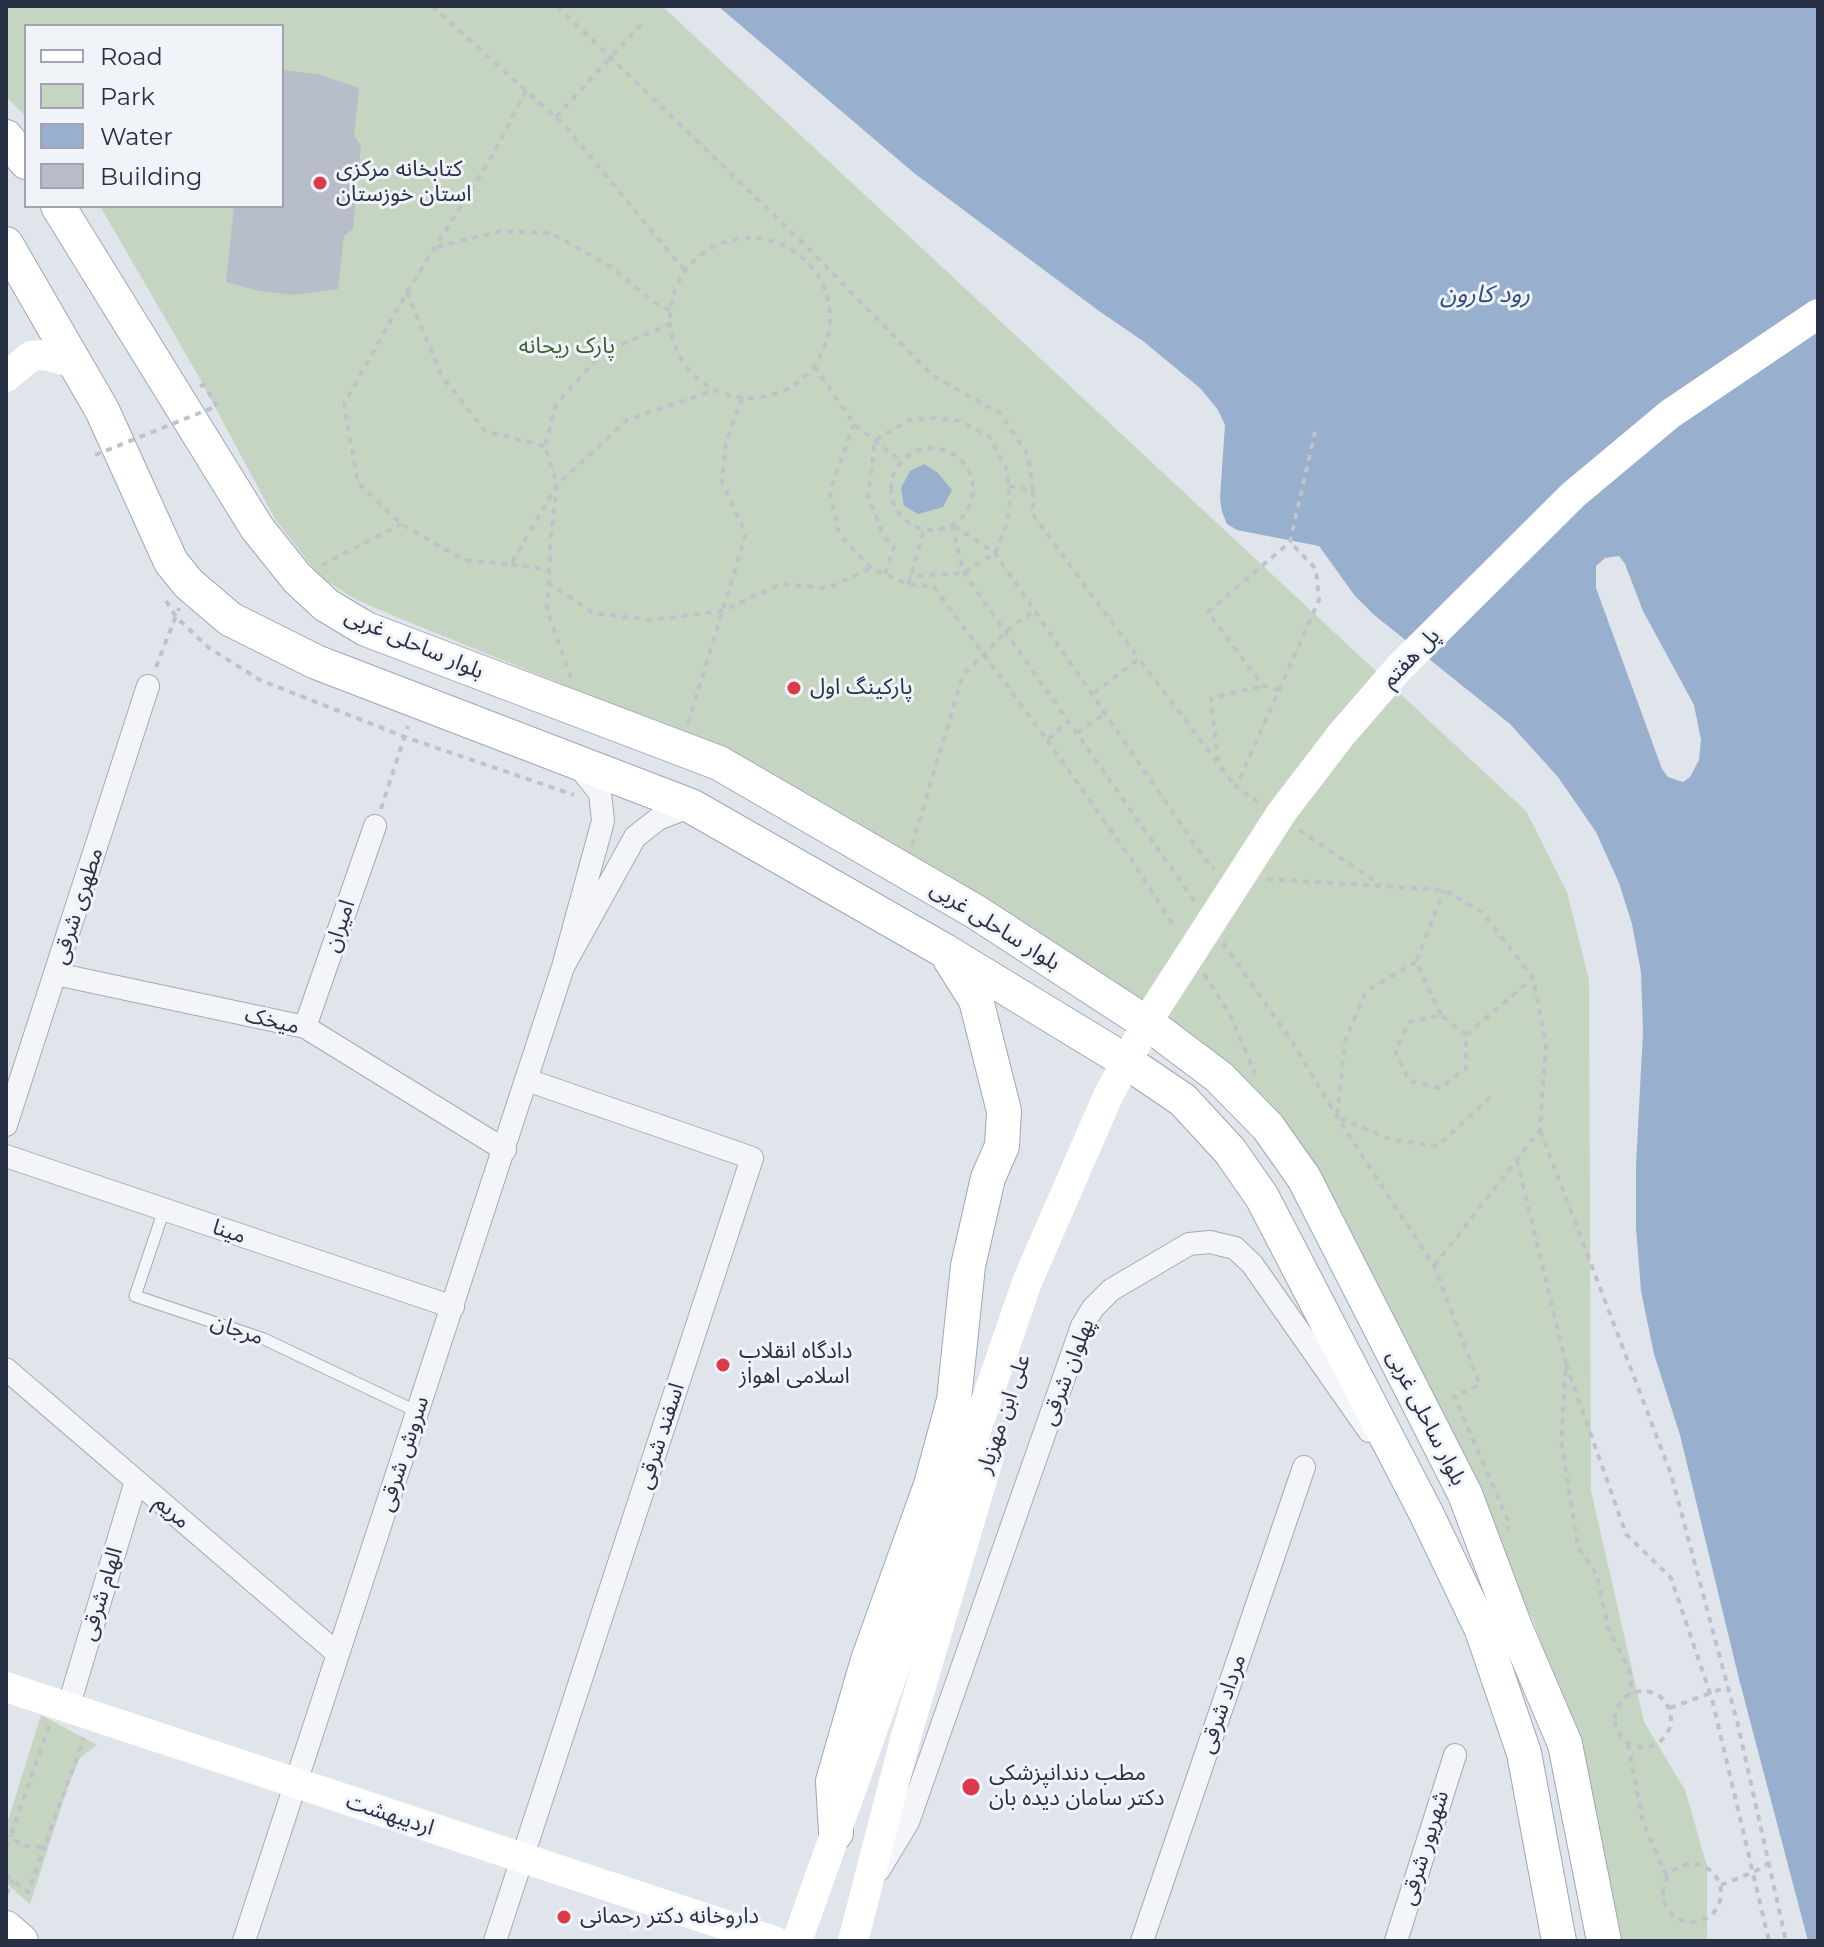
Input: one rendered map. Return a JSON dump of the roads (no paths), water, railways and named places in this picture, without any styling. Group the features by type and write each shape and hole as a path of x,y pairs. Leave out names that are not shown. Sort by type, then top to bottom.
{"main road":[{"path":"6,137 24,160"},
{"name":"بلوار ساحلی غربی","path":"59,208 257,528 297,578 326,605 366,629 719,763 976,912 1142,1020 1219,1077 1268,1127 1304,1178 1465,1494 1515,1627 1565,1744 1604,1941"},
{"name":"بلوار ساحلی غربی","path":"6,245 102,410 171,562 189,584 230,619 316,662 691,806 945,951 1124,1060 1183,1100 1230,1151 1262,1197 1426,1513 1482,1630 1524,1753 1559,1941"},
{"name":"پل هفتم","path":"1119,1097 1153,1012 1274,824 1341,735 1398,669 1573,495 1670,414 1818,314"},
{"name":"پل هفتم","path":"1119,1097 1298,823 1356,748 1413,682 1586,510 1682,430 1818,338"},
{"path":"6,377 31,356 45,355 75,363"},
{"path":"836,1833 833,1781 868,1660 931,1485 954,1400 968,1266 988,1178 1002,1146 1004,1111 976,1000 945,951"},
{"path":"797,1941 1027,1282 1119,1097"},
{"name":"علی ابن مهزیار","path":"905,1740 979,1486 1053,1269 1119,1097"},
{"name":"اردیبهشت","path":"6,1687 774,1941"},
{"name":"پهلوان شرقی","path":"853,1941 905,1740"},
{"path":"6,1928 21,1941"}],"street":[{"name":"مطهری شرقی","path":"6,1125 148,686"},
{"path":"563,967 603,821 600,793 575,762"},
{"path":"563,967 635,837 658,819 691,806"},
{"name":"امیران","path":"305,1027 375,826"},
{"name":"سروش شرقی","path":"244,1941 563,967"},
{"name":"میخک","path":"56,974 305,1027 505,1150"},
{"name":"اسفند شرقی","path":"495,1941 752,1158 527,1080"},
{"name":"مینا","path":"6,1156 453,1307"},
{"name":"پهلوان شرقی","path":"866,1892 908,1822 1082,1326 1093,1308 1111,1290 1189,1244 1210,1242 1235,1248 1252,1264 1426,1513"},
{"name":"مریم","path":"6,1369 338,1654"},
{"name":"مرداد شرقی","path":"1142,1941 1304,1467"},
{"name":"الهام شرقی","path":"81,1712 136,1481"},
{"name":"شهریور شرقی","path":"1396,1941 1455,1755"}],"lane":[{"name":"مرجان","path":"164,1210 135,1296 264,1339 418,1412"}],"water":[{"name":"رود کارون","path":"718,6 1818,6 1818,1941 1808,1941 1739,1679 1680,1435 1654,1354 1641,1291 1636,1228 1636,1165 1643,1032 1641,972 1632,924 1619,883 1596,832 1558,777 1510,724 1373,614 1355,596 1319,546 1237,530 1227,524 1220,498 1225,425 1218,410 1201,389 1143,341 914,173","holes":["1619,556 1643,611 1694,705 1701,740 1699,760 1690,777 1683,782 1668,777 1662,769 1596,588 1596,566 1605,558"]},
{"path":"924,464 937,472 952,490 943,507 918,514 904,506 901,488 910,471"}],"place":[{"name":"کتابخانه مرکزی استان خوزستان","path":"320,183"},
{"name":"پارکینگ اول","path":"794,688"},
{"name":"دادگاه انقلاب اسلامی اهواز","path":"723,1365"},
{"name":"مطب دندانپزشکی دکتر سامان دیده بان","path":"971,1787"},
{"name":"داروخانه دکتر رحمانی","path":"564,1917"}],"park label":[{"name":"پارک ریحانه","path":"567,347"}]}
